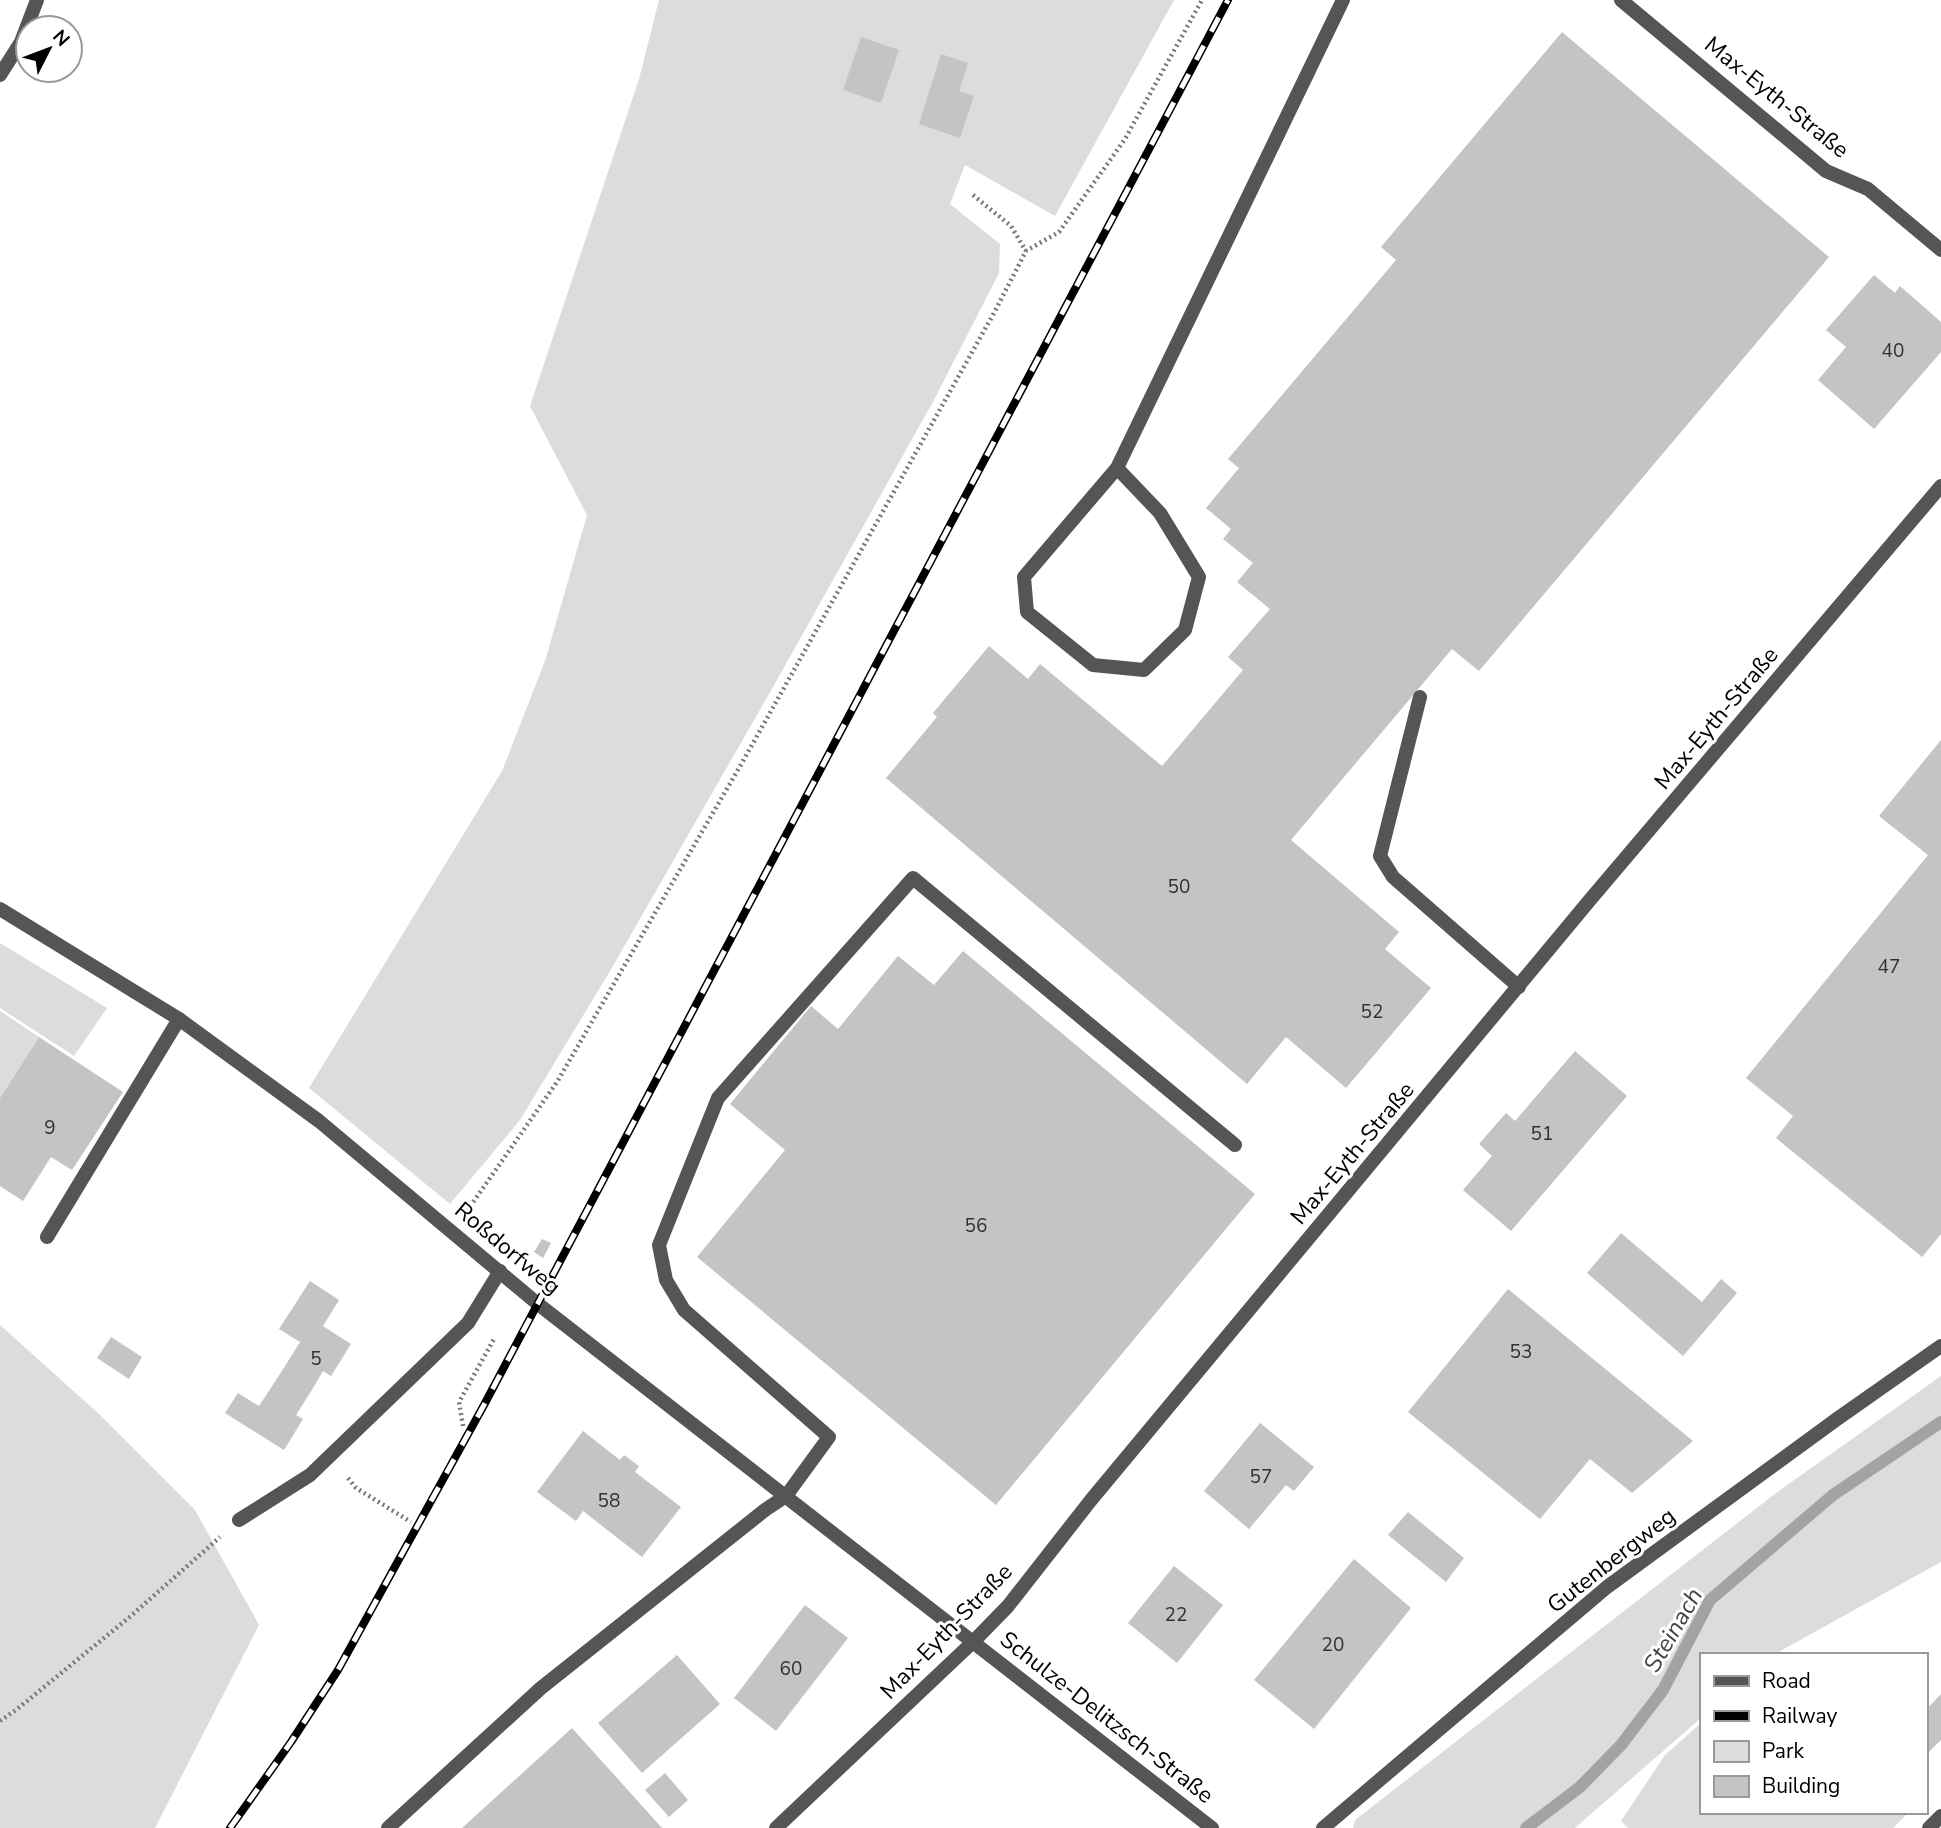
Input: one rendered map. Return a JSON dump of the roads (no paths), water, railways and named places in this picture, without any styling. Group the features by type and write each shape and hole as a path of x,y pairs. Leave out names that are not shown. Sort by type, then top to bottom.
{"street":[{"path":"0,75 21,42 37,0"},
{"path":"1117,468 1160,513 1199,577 1185,629 1144,670 1093,665 1027,612 1024,577 1117,468 1343,0"},
{"name":"Max-Eyth-Straße","path":"1621,0 1826,171 1868,189 1941,250"},
{"name":"Max-Eyth-Straße","path":"776,1828 974,1642 1008,1606 1091,1500 1941,486"},
{"path":"1420,696 1380,856 1393,877 1519,987"},
{"path":"388,1828 541,1688 786,1496 829,1437 684,1310 666,1280 659,1245 718,1098 913,878 1235,1145"},
{"name":"Roßdorfweg","path":"0,909 179,1019 319,1121 538,1304 974,1642"},
{"path":"47,1237 179,1019"},
{"path":"239,1520 310,1475 468,1323 500,1271"},
{"name":"Gutenbergweg","path":"1324,1828 1607,1587 1941,1346"},
{"name":"Schulze-Delitzsch-Straße","path":"974,1642 1212,1828"},
{"path":"1929,1828 1941,1816"}],"waterway":[{"name":"Steinach","path":"1526,1828 1580,1787 1621,1745 1663,1690 1710,1600 1833,1495 1941,1422"}],"railway":[{"path":"230,1828 338,1670 484,1405 1228,0"}]}
